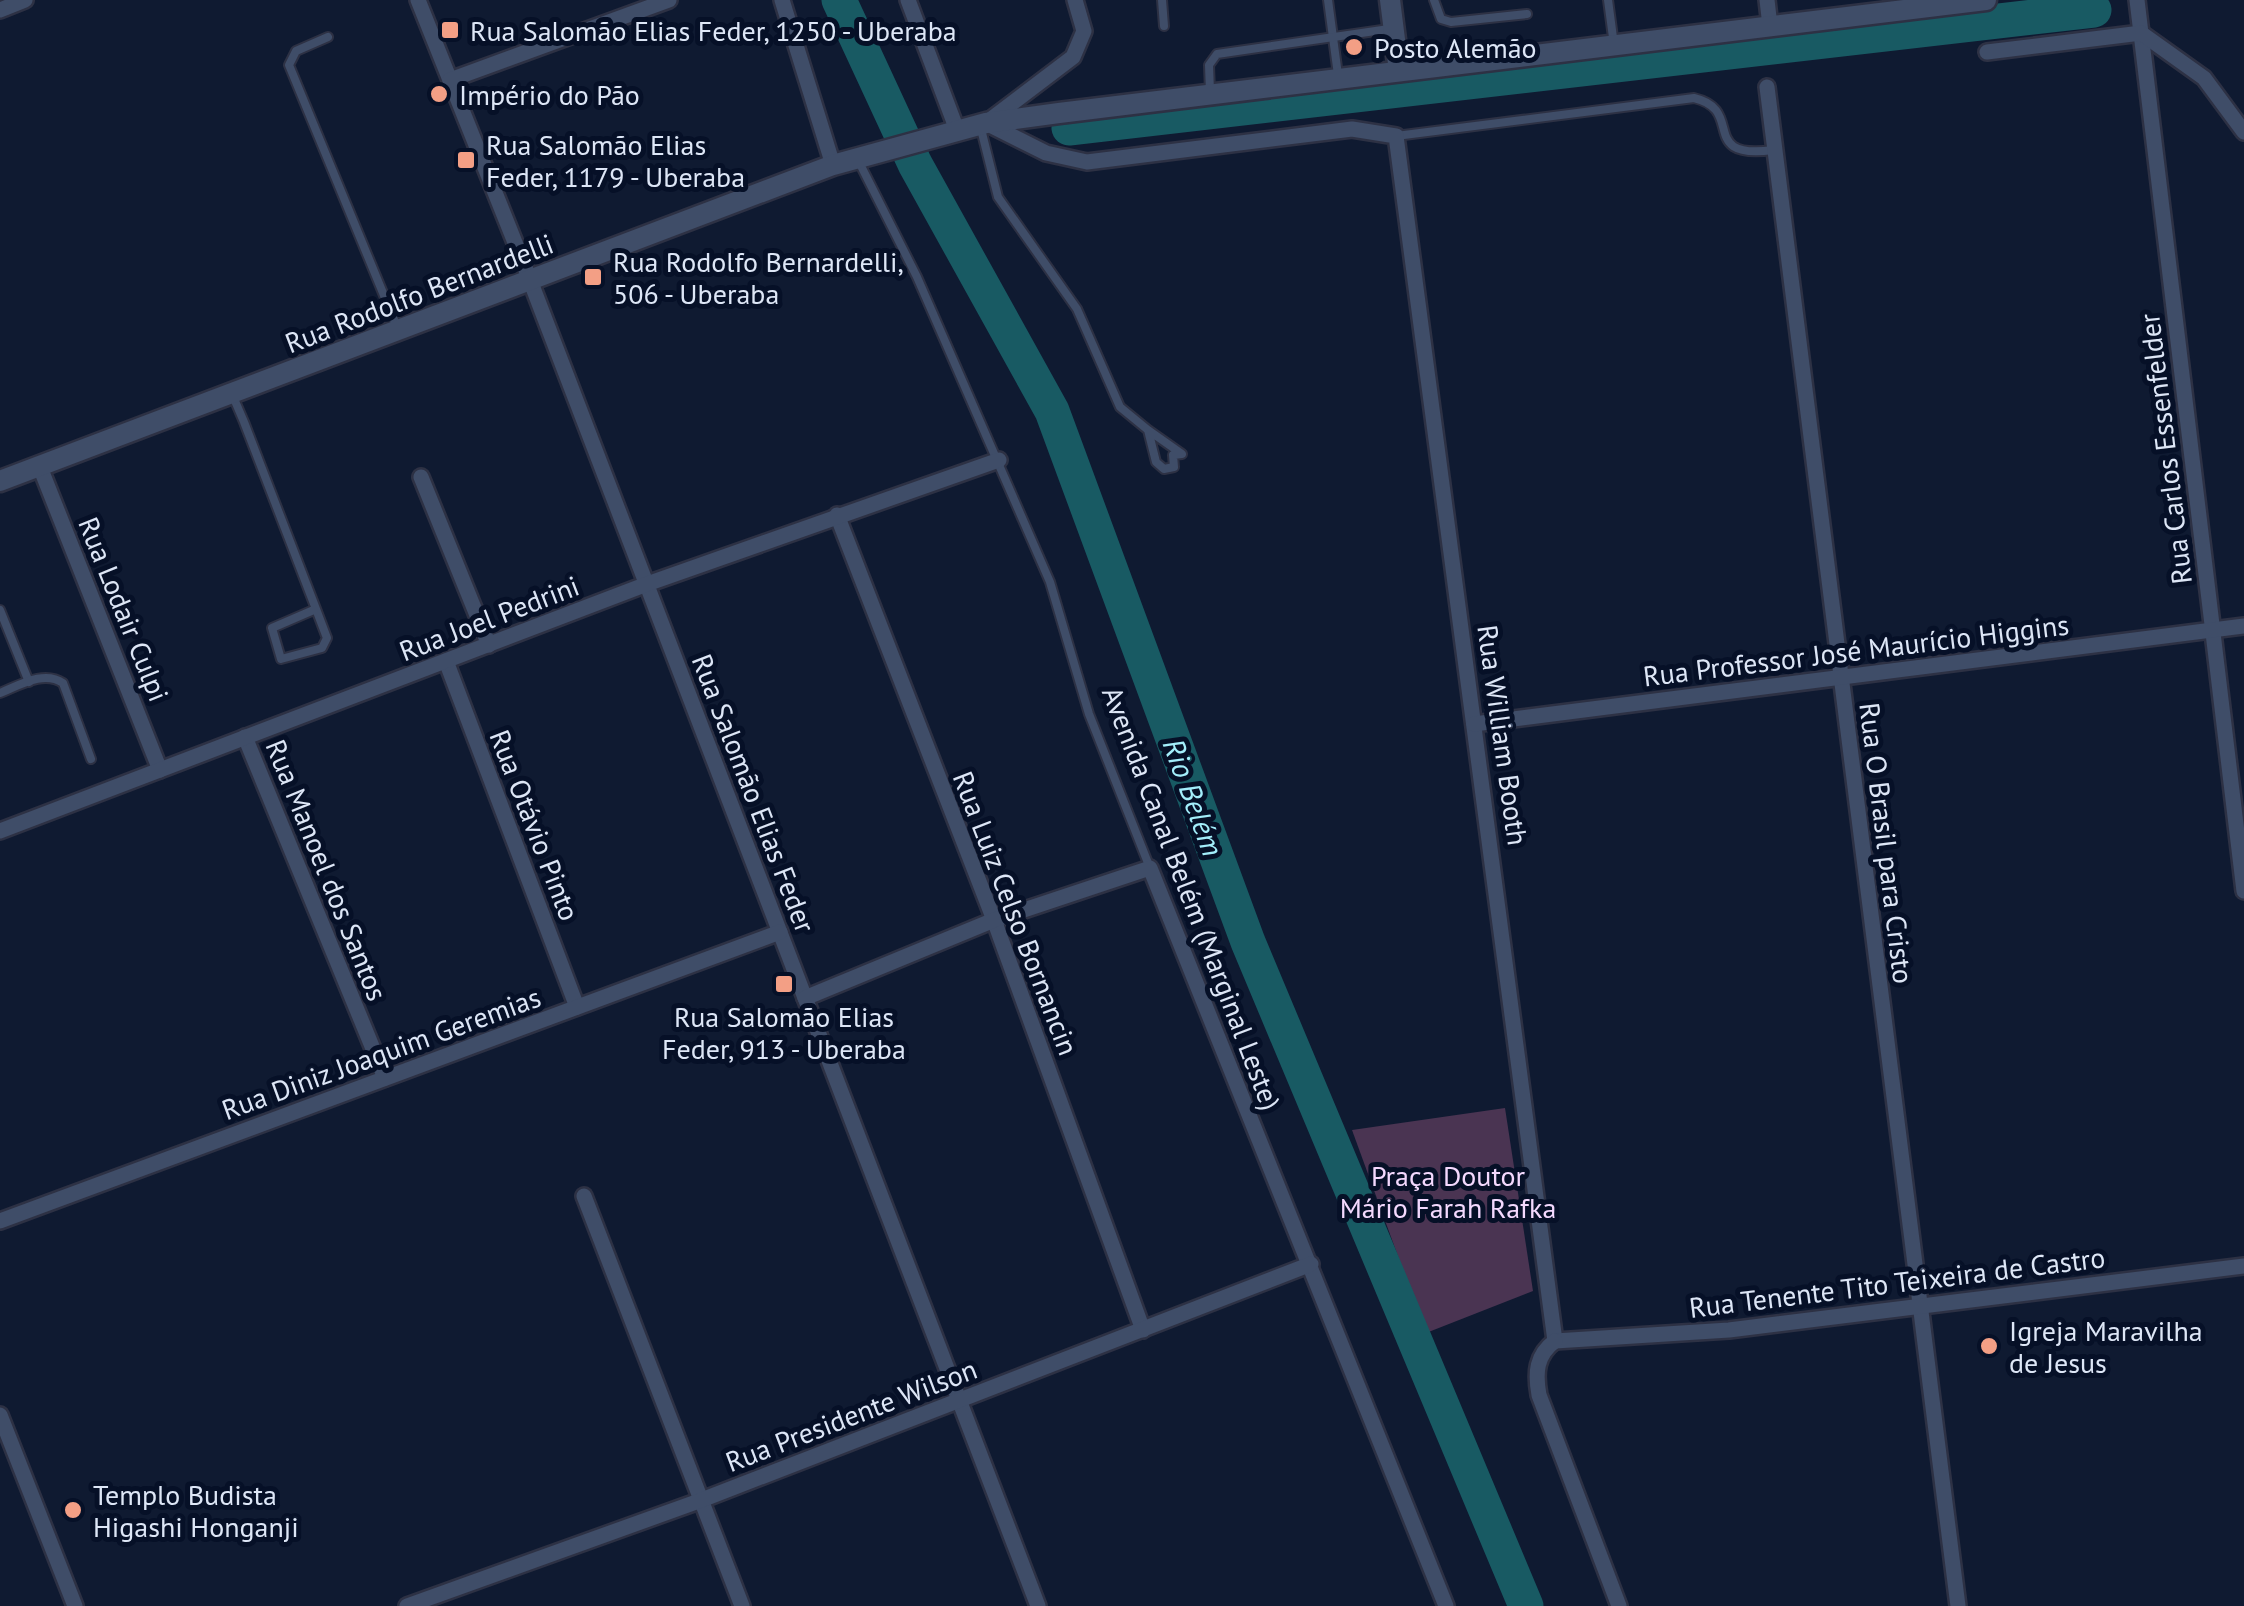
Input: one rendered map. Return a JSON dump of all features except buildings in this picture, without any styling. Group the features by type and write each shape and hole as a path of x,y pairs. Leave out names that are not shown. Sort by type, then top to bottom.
{"street":[{"path":"0,10 25,0"},
{"name":"Rua Salomão Elias Feder","path":"418,0 530,280 1038,1606"},
{"path":"450,80 669,0"},
{"path":"782,0 833,164"},
{"path":"908,0 958,130"},
{"path":"1075,0 1084,31 1073,57 983,124 1046,153 1087,162 1352,128 1396,136"},
{"path":"1390,0 1399,71"},
{"path":"1767,0 1770,26"},
{"name":"Rua Rodolfo Bernardelli","path":"0,482 833,164 958,130 1210,94 1986,0"},
{"name":"Rua Carlos Essenfelder","path":"2137,0 2244,891"},
{"path":"1987,52 2141,33 2204,78 2244,132"},
{"name":"Rua O Brasil para Cristo","path":"1766,86 1958,1606"},
{"name":"Rua William Booth","path":"1396,136 1556,1341"},
{"name":"Rua Joel Pedrini","path":"0,830 647,584 999,460"},
{"name":"Rua Lodair Culpi","path":"40,467 160,770"},
{"path":"421,477 490,644"},
{"name":"Rua Luiz Celso Bornancin","path":"836,515 994,920 1142,1330"},
{"name":"Rua Professor José Maurício Higgins","path":"1474,724 2244,626"},
{"name":"Rua Otávio Pinto","path":"446,661 577,1007"},
{"name":"Rua Manoel dos Santos","path":"245,738 385,1078"},
{"path":"806,998 994,920 1150,868"},
{"name":"Avenida Canal Belém (Marginal Leste)","path":"1150,868 1446,1606"},
{"name":"Rua Diniz Joaquim Geremias","path":"0,1221 780,932"},
{"path":"584,1196 742,1606"},
{"name":"Rua Presidente Wilson","path":"408,1606 699,1500 1311,1264"},
{"name":"Rua Tenente Tito Teixeira de Castro","path":"1556,1341 1729,1330 2244,1266"},
{"path":"1556,1341 1544,1349 1538,1364 1540,1395 1620,1606"},
{"path":"0,1415 75,1606"}],"lane":[{"path":"1162,0 1164,26"},
{"path":"1328,0 1338,79"},
{"path":"1434,0 1440,19 1450,22 1526,14"},
{"path":"1608,0 1614,45"},
{"path":"1210,94 1209,65 1218,54 1394,28"},
{"path":"328,36 296,51 289,65 399,330"},
{"path":"1396,136 1694,98 1709,102 1732,147 1740,153 1774,150"},
{"path":"983,124 998,197 1077,309 1120,408 1182,454 1173,455 1174,467 1164,469 1156,462 1148,430"},
{"name":"Avenida Canal Belém (Marginal Leste)","path":"858,158 999,460 1050,582 1089,714 1150,868"},
{"path":"232,394 316,609 326,644 281,658 272,628 316,609"},
{"path":"0,610 29,682"},
{"path":"0,693 45,677 63,683 91,759"}],"green space":[{"name":"Praça Doutor Mário Farah Rafka","path":"1505,1108 1533,1291 1426,1333 1352,1130"}],"waterway":[{"name":"Rio Belém","path":"839,0 915,164 1052,411 1248,942 1526,1606"},
{"path":"1069,128 2094,10"}],"place":[{"name":"Rua Salomão Elias Feder, 1250 - Uberaba","path":"450,30"},
{"name":"Posto Alemão","path":"1354,47"},
{"name":"Império do Pão","path":"439,94"},
{"name":"Rua Salomão Elias Feder, 1179 - Uberaba","path":"466,160"},
{"name":"Rua Rodolfo Bernardelli, 506 - Uberaba","path":"593,277"},
{"name":"Rua Salomão Elias Feder, 913 - Uberaba","path":"784,984"},
{"name":"Igreja Maravilha de Jesus","path":"1989,1346"},
{"name":"Templo Budista Higashi Honganji","path":"73,1510"}]}
